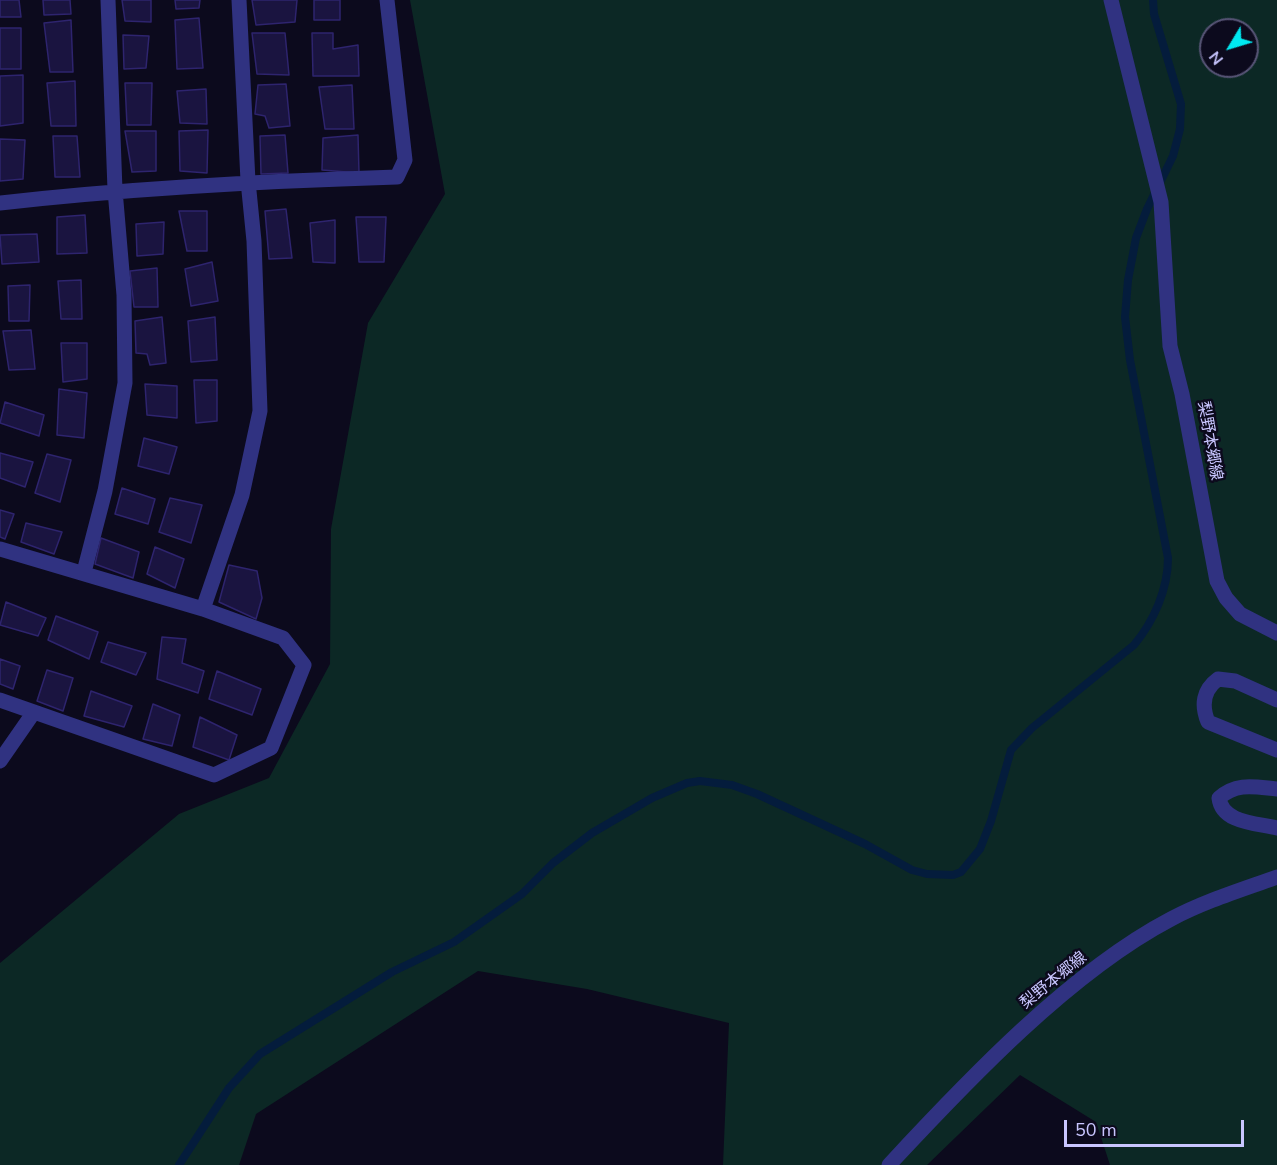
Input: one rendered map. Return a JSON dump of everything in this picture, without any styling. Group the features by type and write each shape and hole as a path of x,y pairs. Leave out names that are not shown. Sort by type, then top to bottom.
{"street":[{"path":"84,572 105,491 125,383 124,295 115,190 108,0"},
{"path":"203,609 242,495 260,411 254,241 248,181 239,0"},
{"path":"0,203 115,190 248,181 397,177 405,160 387,0"},
{"name":"梨野本郷線","path":"1111,0 1161,202 1170,346 1182,394 1217,581 1226,598 1240,614 1277,633"},
{"path":"0,549 203,609 284,638 304,665 272,748 214,775 0,700"},
{"path":"1277,700 1235,681 1218,679 1209,685 1203,710 1208,722 1277,750"},
{"path":"0,760 34,712"},
{"path":"1277,789 1245,786 1233,788 1219,798 1220,808 1227,816 1277,828"},
{"name":"梨野本郷線","path":"890,1165 1047,1007 1098,968 1171,919 1233,891 1277,877"}],"green space":[{"path":"410,0 1277,0 1277,1165 1110,1165 1096,1122 1020,1075 927,1165 723,1165 729,1023 587,989 478,971 256,1114 239,1165 0,1165 0,963 179,814 269,778 330,664 331,529 368,323 445,194"}],"building":[{"path":"0,0 19,0 21,17 0,17"},
{"path":"43,0 70,0 71,14 44,15"},
{"path":"122,0 151,0 151,22 125,21"},
{"path":"175,0 200,0 199,8 176,9"},
{"path":"252,0 297,0 295,22 256,25"},
{"path":"314,0 340,0 340,20 314,20"},
{"path":"199,18 203,68 177,69 175,20"},
{"path":"71,20 73,72 50,72 44,23"},
{"path":"0,28 21,28 21,69 0,69"},
{"path":"252,33 285,33 289,75 257,74"},
{"path":"312,33 333,33 333,49 358,45 359,76 313,76"},
{"path":"123,35 149,36 146,68 124,69"},
{"path":"23,75 23,123 0,126 0,76"},
{"path":"75,81 76,126 51,126 47,83"},
{"path":"125,83 152,83 151,125 127,125"},
{"path":"286,84 290,126 269,128 265,116 255,114 258,85"},
{"path":"352,85 354,129 325,129 319,87"},
{"path":"206,89 207,124 180,123 177,91"},
{"path":"208,130 207,173 180,171 179,131"},
{"path":"125,131 156,131 156,171 132,172"},
{"path":"285,135 288,173 261,174 260,136"},
{"path":"358,135 359,173 322,170 323,138"},
{"path":"53,136 77,136 80,177 55,177"},
{"path":"0,139 25,140 23,179 0,181"},
{"path":"286,209 292,258 269,259 265,211"},
{"path":"179,211 207,211 207,251 187,251"},
{"path":"85,215 87,253 57,254 57,217"},
{"path":"356,217 386,217 384,262 359,262"},
{"path":"335,220 335,263 313,262 310,223"},
{"path":"164,222 163,254 137,256 136,224"},
{"path":"37,234 39,262 2,264 0,235"},
{"path":"212,262 218,301 191,306 185,269"},
{"path":"157,268 158,307 134,307 130,271"},
{"path":"81,280 82,319 61,319 58,281"},
{"path":"30,285 29,321 9,321 8,286"},
{"path":"162,317 166,363 150,365 147,354 136,353 135,321"},
{"path":"215,317 217,360 191,362 188,321"},
{"path":"31,330 35,369 9,370 3,331"},
{"path":"61,343 87,343 87,379 63,382"},
{"path":"194,380 217,380 217,421 196,423"},
{"path":"145,384 177,386 177,418 147,415"},
{"path":"59,389 87,393 84,438 57,435"},
{"path":"5,402 44,415 39,436 0,423"},
{"path":"144,438 177,447 169,474 138,466"},
{"path":"0,453 33,462 25,487 0,478"},
{"path":"47,454 71,460 60,502 35,493"},
{"path":"122,488 155,499 148,524 115,514"},
{"path":"170,498 202,505 191,543 159,532"},
{"path":"0,510 14,514 5,539 0,537"},
{"path":"26,523 62,532 54,554 21,542"},
{"path":"101,538 139,552 133,578 95,564"},
{"path":"155,547 184,559 175,588 147,574"},
{"path":"229,565 257,571 262,598 256,619 219,602"},
{"path":"6,602 46,618 38,636 0,625"},
{"path":"56,616 98,632 89,659 48,640"},
{"path":"162,637 186,639 182,663 204,671 198,693 157,679"},
{"path":"108,642 146,653 136,675 101,662"},
{"path":"0,659 20,666 13,689 0,684"},
{"path":"47,670 73,678 63,711 37,701"},
{"path":"217,671 261,689 252,715 209,699"},
{"path":"91,691 132,706 124,727 84,716"},
{"path":"153,704 180,715 172,746 143,739"},
{"path":"200,717 237,735 229,760 193,747"}],"waterway":[{"path":"179,1165 229,1088 260,1054 392,972 454,942 522,894 553,863 592,833 652,798 687,783 700,781 732,785 757,794 865,844 912,870 927,874 953,875 961,872 980,849 991,821 1011,750 1032,728 1134,645 1154,615 1166,581 1168,558 1130,360 1125,317 1128,280 1136,238 1147,209 1173,156 1180,129 1181,104 1154,14 1153,0"}]}
